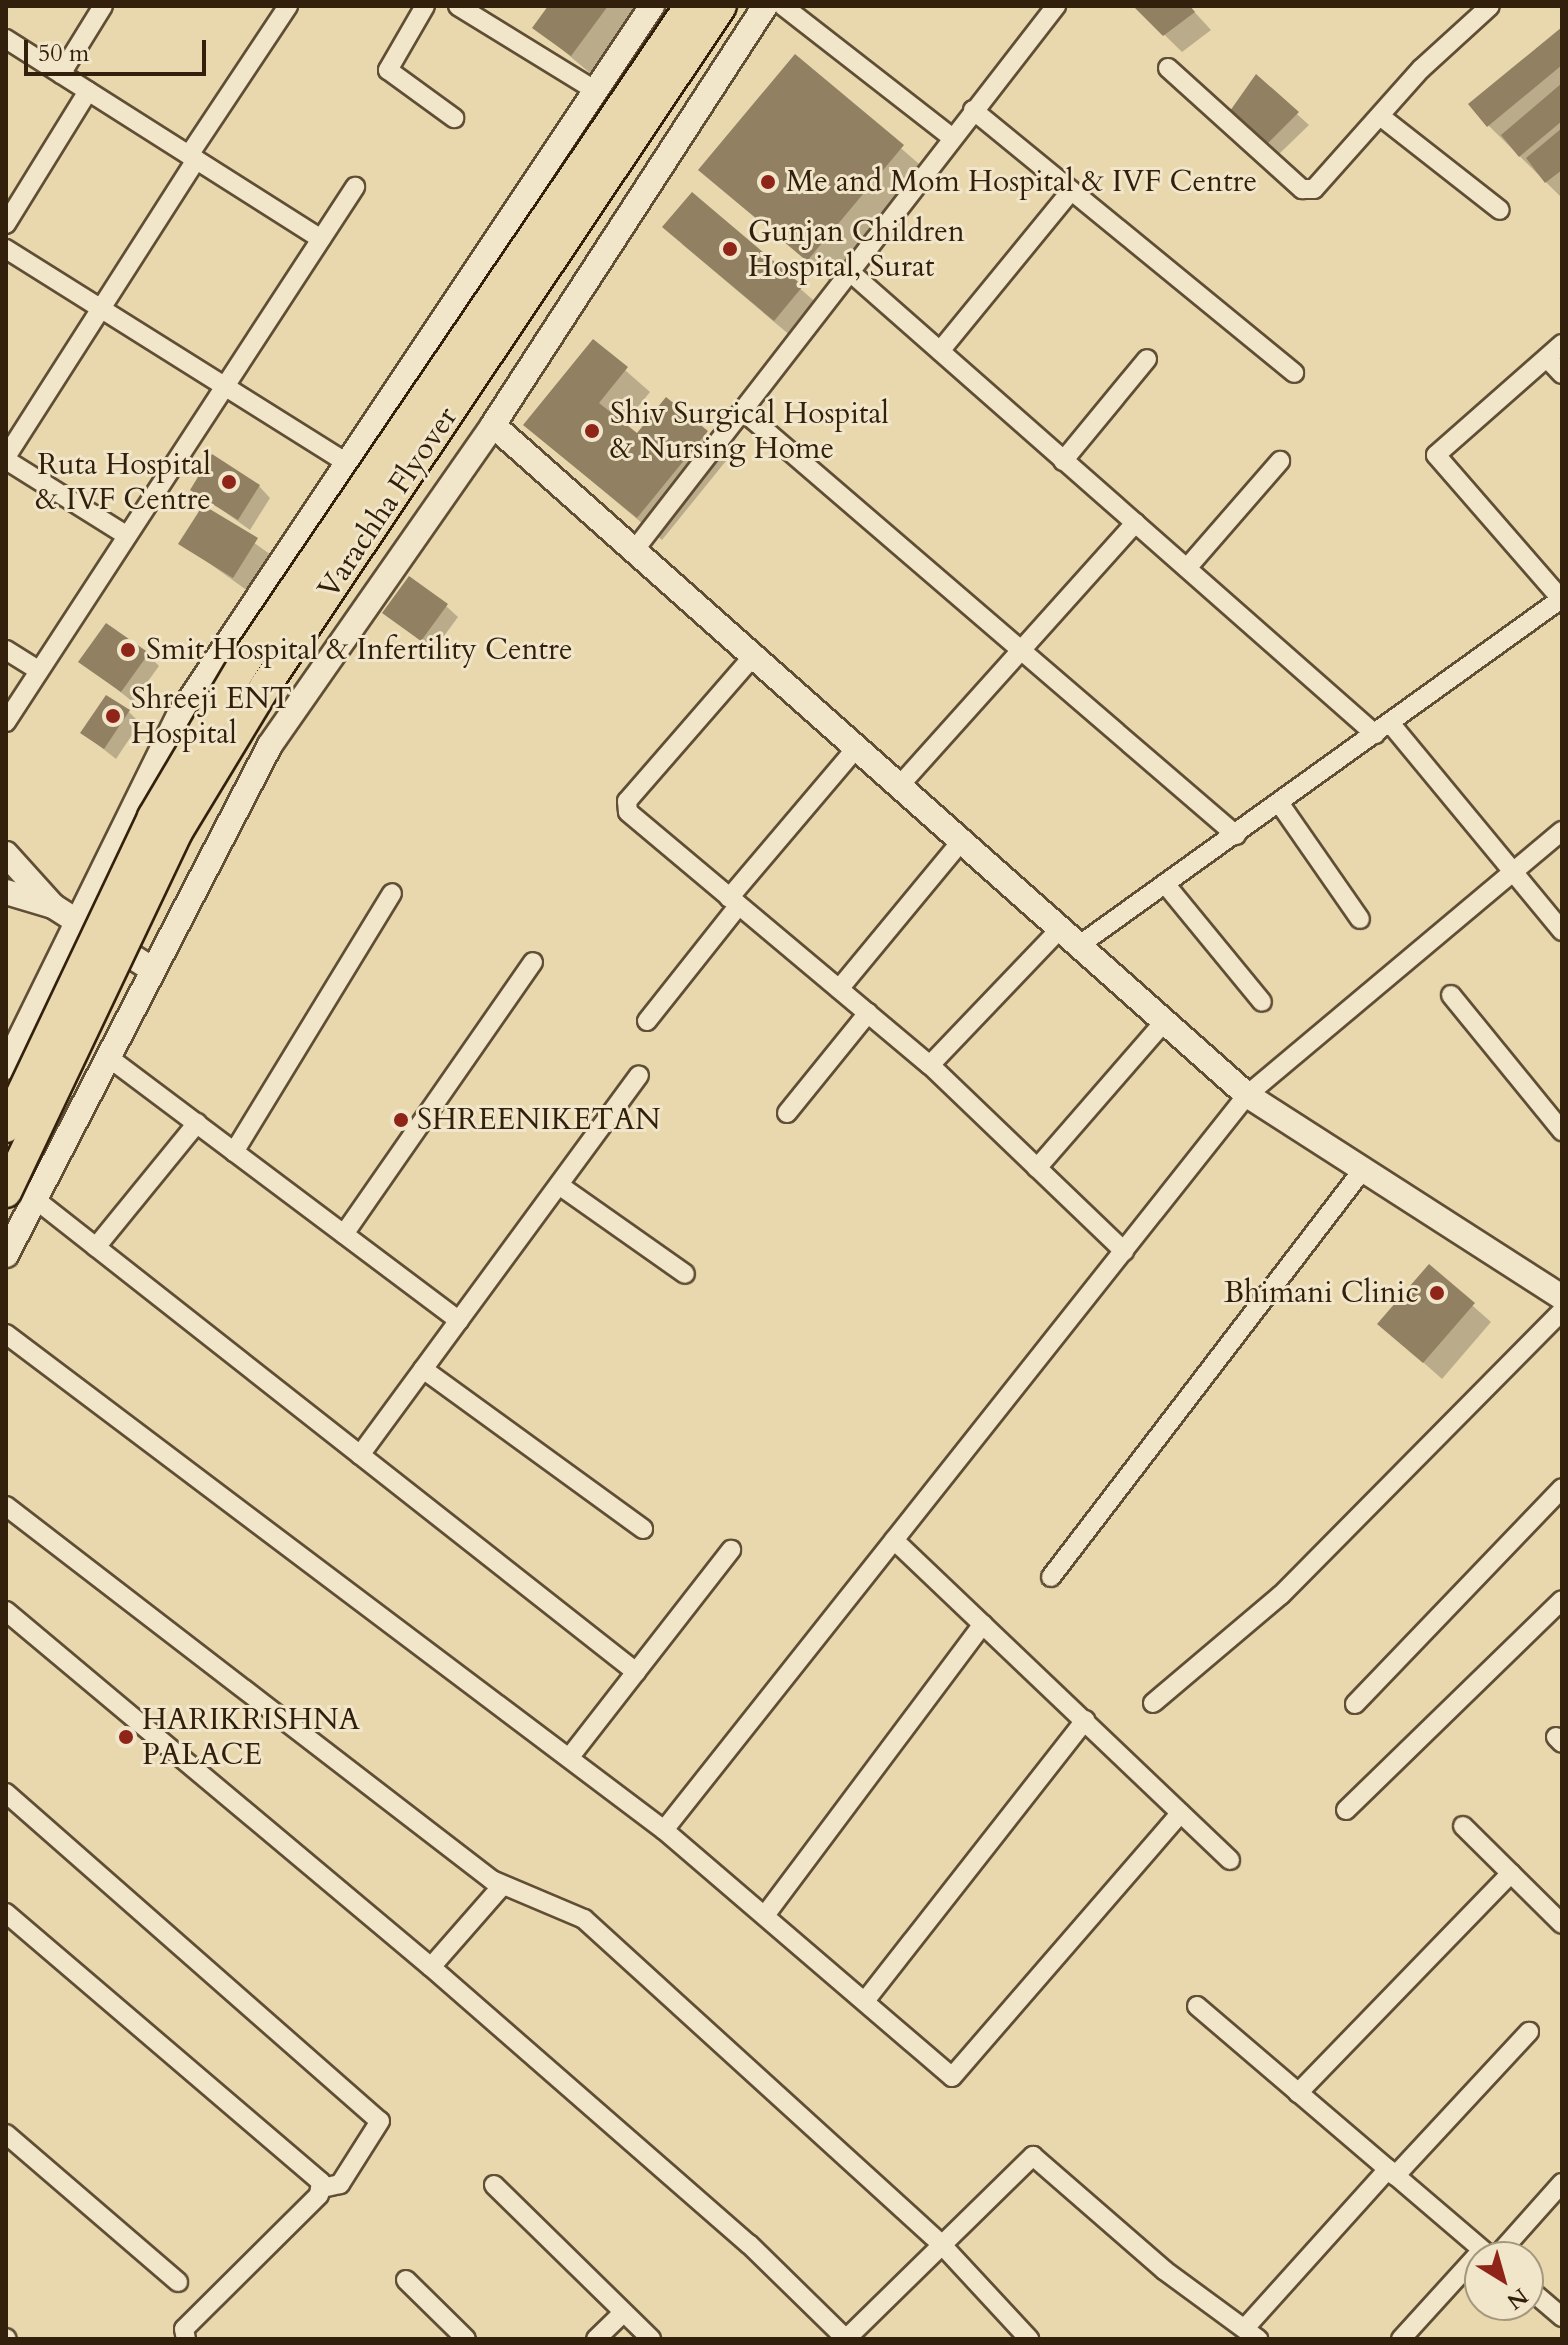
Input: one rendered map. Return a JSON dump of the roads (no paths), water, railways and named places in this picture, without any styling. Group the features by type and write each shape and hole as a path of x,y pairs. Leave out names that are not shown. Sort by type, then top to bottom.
{"main road":[{"name":"Varachha Flyover","path":"6,1127 153,817 243,665 690,6"},
{"name":"Varachha Flyover","path":"20,1196 177,832 266,685 721,6"}],"street":[{"path":"61,74 103,6"},
{"path":"126,535 6,459 288,6"},
{"path":"425,6 388,70 454,118"},
{"path":"458,6 596,91"},
{"path":"6,1067 63,913 179,716 344,461 652,6"},
{"path":"6,1255 20,1196 108,1057 270,745 493,425 765,6"},
{"path":"783,6 951,137"},
{"path":"636,548 744,412 951,137 1056,6"},
{"path":"1168,68 1308,190 1490,6"},
{"path":"6,39 321,239"},
{"path":"6,224 88,91"},
{"path":"973,110 1294,373"},
{"path":"1380,116 1500,210"},
{"path":"6,722 355,187"},
{"path":"940,351 1071,191"},
{"path":"6,249 344,461"},
{"path":"849,271 1187,568 1383,728 1513,870 1562,931"},
{"path":"1081,944 1562,600 1436,459 1562,344"},
{"path":"1547,358 1562,374"},
{"path":"1063,461 1147,359"},
{"path":"744,412 1236,835"},
{"path":"493,425 636,548 1247,1095 1361,1172 1562,1297"},
{"path":"1187,568 1280,461"},
{"path":"901,784 1023,652 1135,523"},
{"path":"6,650 39,671"},
{"path":"755,654 627,807 734,902 930,1065 1124,1251"},
{"path":"647,1021 734,902 858,746"},
{"path":"1280,804 1360,919"},
{"path":"664,1830 1247,1095 1562,831"},
{"path":"839,989 963,839"},
{"path":"6,854 63,913"},
{"path":"1166,885 1262,1002"},
{"path":"6,892 63,913 153,970"},
{"path":"234,1152 392,893"},
{"path":"930,1065 1062,927"},
{"path":"344,1234 533,962"},
{"path":"1451,995 1562,1131"},
{"path":"787,1113 868,1013"},
{"path":"1037,1168 1164,1022"},
{"path":"108,1057 459,1321"},
{"path":"360,1455 639,1075"},
{"path":"96,1247 197,1123"},
{"path":"1051,1577 1361,1172"},
{"path":"559,1185 685,1274"},
{"path":"20,1196 96,1247 636,1672"},
{"path":"1153,1703 1281,1595 1562,1311"},
{"path":"6,1334 664,1830 955,2077 1181,1813"},
{"path":"423,1369 643,1529"},
{"path":"1355,1704 1562,1488"},
{"path":"6,1506 502,1886 584,1919 943,2246 1029,2339"},
{"path":"894,1540 1230,1860"},
{"path":"569,1758 731,1550"},
{"path":"1346,1810 1562,1600"},
{"path":"6,1611 431,1967 749,2244 846,2339 1039,2156 1164,2270 1252,2333 1392,2172 1529,2032"},
{"path":"766,1914 983,1624"},
{"path":"865,2001 1085,1720"},
{"path":"6,1793 380,2121 340,2184 322,2188 184,2329 186,2339"},
{"path":"1463,1826 1562,1924"},
{"path":"1298,2093 1511,1873"},
{"path":"431,1967 502,1886"},
{"path":"6,1913 315,2175 322,2188"},
{"path":"1197,2006 1473,2241"},
{"path":"6,2134 178,2282"},
{"path":"1504,2241 1562,2183"},
{"path":"494,2185 651,2339"},
{"path":"406,2280 466,2339"},
{"path":"1401,2339 1464,2280"},
{"path":"1544,2302 1562,2317"},
{"path":"596,2339 623,2313"}],"place":[{"name":"Me and Mom Hospital & IVF Centre","path":"768,182"},
{"name":"Gunjan Children Hospital, Surat","path":"730,249"},
{"name":"Shiv Surgical Hospital & Nursing Home","path":"592,431"},
{"name":"Ruta Hospital & IVF Centre","path":"229,482"},
{"name":"Smit Hospital & Infertility Centre","path":"128,650"},
{"name":"Shreeji ENT Hospital","path":"113,716"},
{"name":"SHREENIKETAN","path":"401,1120"},
{"name":"Bhimani Clinic","path":"1437,1293"},
{"name":"HARIKRISHNA PALACE","path":"126,1737"}]}
